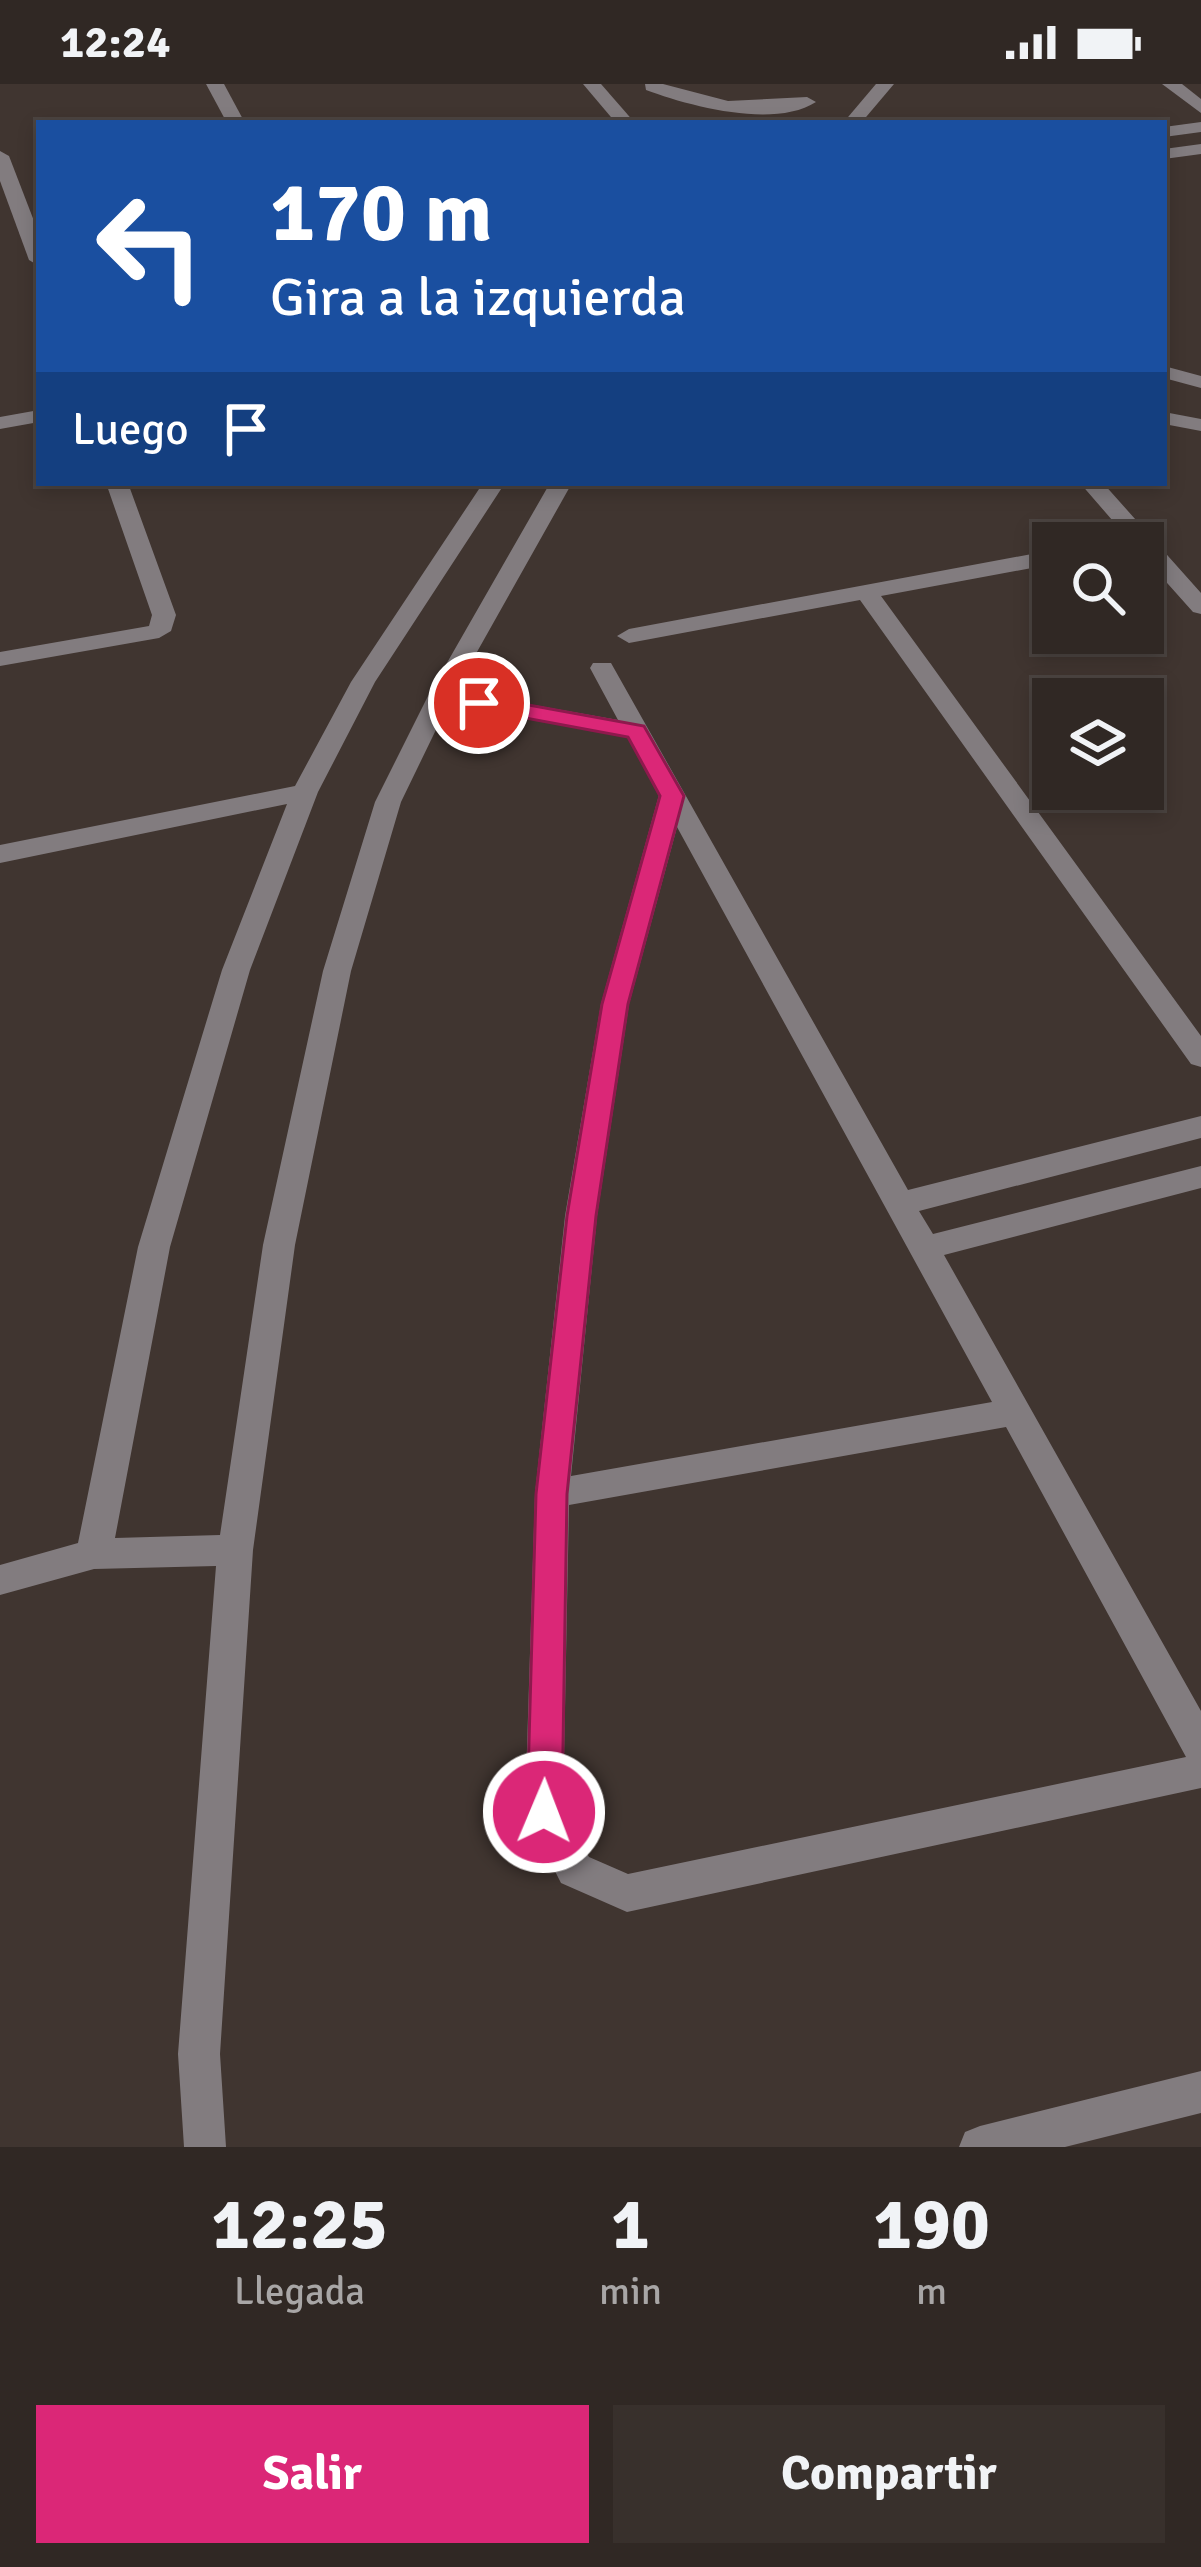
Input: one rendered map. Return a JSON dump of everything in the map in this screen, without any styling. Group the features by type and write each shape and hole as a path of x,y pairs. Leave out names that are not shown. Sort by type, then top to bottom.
{"street":[{"path":"216,84 234,120"},
{"path":"592,84 623,120"},
{"path":"791,120 822,84"},
{"path":"858,120 885,84"},
{"path":"1171,84 1201,108"},
{"path":"651,85 704,106 727,109 806,102"},
{"path":"651,85 683,120"},
{"path":"1167,132 1201,127"},
{"path":"1167,154 1201,149"},
{"path":"0,156 36,253"},
{"path":"0,227 24,224"},
{"path":"1167,373 1201,382"},
{"path":"0,423 36,417"},
{"path":"1167,419 1201,425"},
{"path":"0,659 159,632 164,615 118,486"},
{"path":"94,1554 154,1246 236,970 305,792 363,682 492,486"},
{"path":"205,2147 199,2054 236,1550 279,1245 337,971 388,802 440,696 559,486"},
{"path":"1093,486 1119,522"},
{"path":"629,636 1032,560"},
{"path":"1164,571 1201,607"},
{"path":"866,592 1201,1057"},
{"path":"602,668 1201,1747"},
{"path":"440,696 636,731"},
{"path":"0,854 305,792"},
{"path":"672,796 615,1004 581,1216 552,1494 544,1812 574,1870 627,1892 1201,1771"},
{"path":"900,1204 1201,1127"},
{"path":"924,1247 1201,1177"},
{"path":"552,1494 1015,1412"},
{"path":"0,1580 94,1554 236,1550"},
{"path":"980,2147 1201,2092"}],"route":[{"path":"479,703 636,731 672,796 615,1004 581,1216 552,1494 544,1812"}]}
